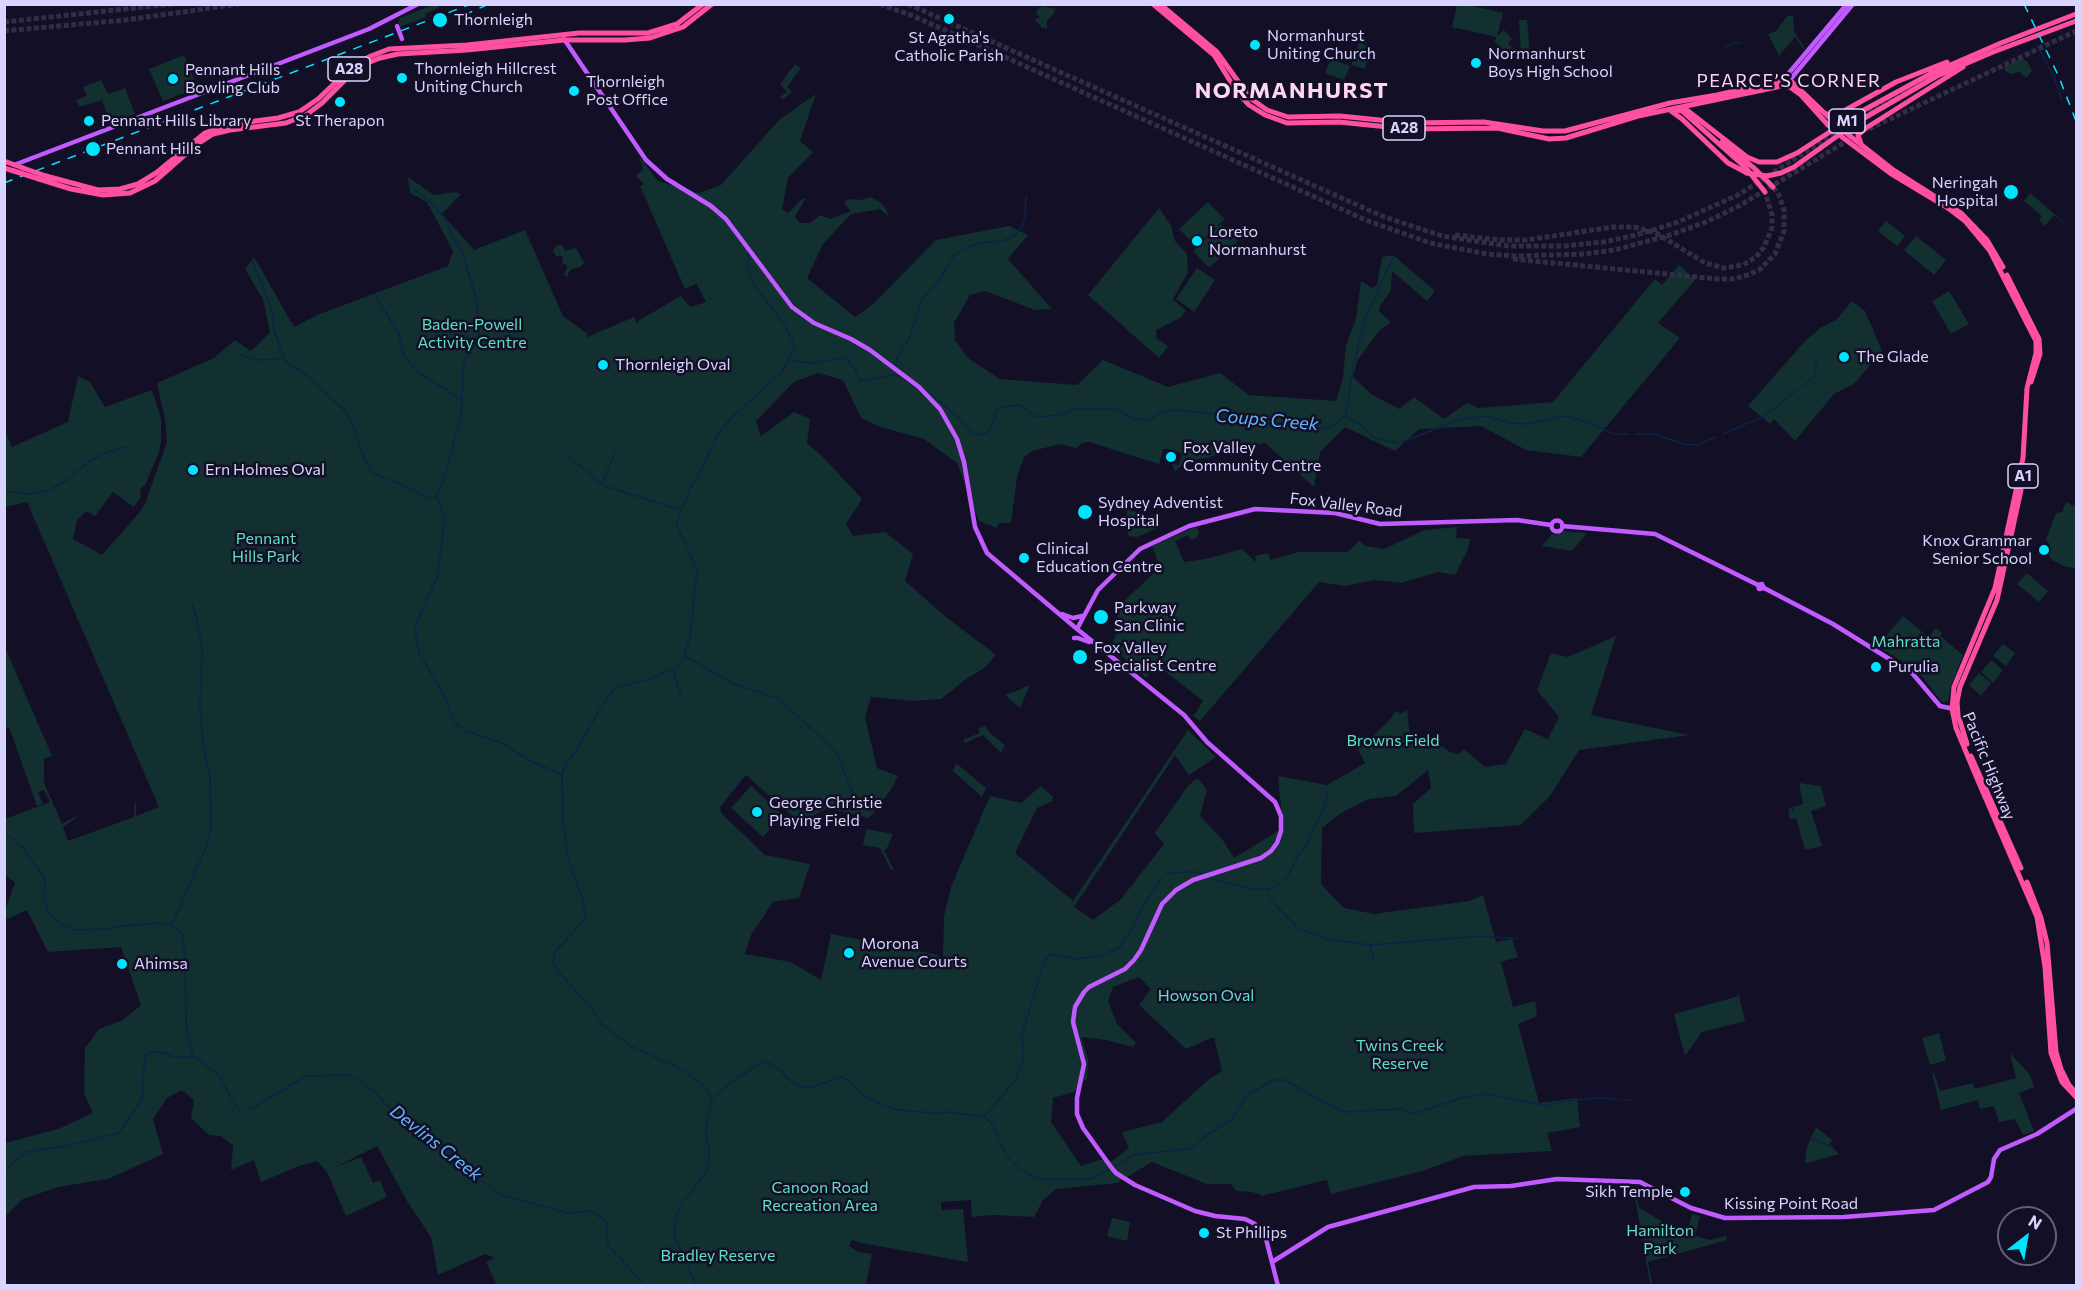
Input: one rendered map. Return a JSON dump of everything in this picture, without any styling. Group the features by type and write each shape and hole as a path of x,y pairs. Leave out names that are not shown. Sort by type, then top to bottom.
{"highway":[{"name":"A28","path":"4,161 39,179 71,189 103,195 130,193 155,181 195,145 213,134 274,125 297,119 316,108 350,75 365,64 390,55 589,33 639,34 656,31 684,20 703,4"},
{"name":"A28","path":"14,168 33,171 98,190 113,190 135,185 151,177 212,129 230,124 278,118 299,112 312,104 346,71 363,60 389,50 563,37 625,40 658,36 683,27 712,4"},
{"name":"A28","path":"1153,4 1214,55 1237,92 1249,105 1265,115 1287,123 1340,122 1408,129 1497,128 1556,139 1570,137 1629,118 1786,80"},
{"name":"A28","path":"1160,4 1217,52 1250,98 1267,110 1282,116 1340,116 1409,123 1484,122 1550,132 1569,130 1654,106 1682,106 1708,101 1786,80"},
{"name":"M1","path":"1821,110 1830,115 1842,112 1896,82 2076,14"},
{"name":"M1","path":"1664,111 1676,113 1728,163 1747,173 1767,176 1781,173 1794,167 1885,104 1937,76 2076,21"},
{"name":"M1","path":"1682,106 1751,159 1777,162 1797,153 1901,89 2001,43"},
{"path":"405,48 422,53"},
{"name":"M1","path":"1862,146 1858,135 1867,127 1972,61"},
{"name":"Pacific Highway","path":"1786,80 1846,135 1898,178 1965,221 1994,258 2036,341 2036,353 2027,388 2023,458 1998,577 1991,601 1954,687 1954,709 1956,728 2037,917 2045,967 2050,1053 2062,1082 2076,1095"},
{"path":"1786,80 1790,87 1800,92"},
{"name":"Pacific Highway","path":"1800,92 1835,124"},
{"path":"1708,101 1697,109 1696,114 1700,121 1773,187"},
{"path":"1682,106 1746,168 1764,192"},
{"name":"M1","path":"1842,112 1835,124 1846,135 1867,127"},
{"name":"Pacific Highway","path":"1846,135 1900,175 1950,205 1974,225 1993,249 2033,324 2040,344 2040,354 2030,388 2027,459 1997,600 1962,680 1954,709"}],"main road":[{"path":"14,168 46,153 369,29 418,4"},
{"path":"1786,80 1847,4"},
{"path":"1786,80 1853,4"},
{"path":"393,16 405,48"},
{"path":"563,37 646,160 667,179 711,206 726,219 792,307 814,323 870,350 919,387 934,402 946,417 960,447 975,527 982,547 1102,650 1184,715 1207,742 1275,802 1281,816 1281,831 1274,847 1261,858 1193,880 1176,890 1162,904 1134,960 1121,971 1089,987 1079,998 1073,1022 1084,1064 1077,1098 1077,1114 1083,1128 1116,1173 1135,1185 1201,1213 1245,1219 1253,1223 1263,1233 1278,1286"},
{"path":"1800,92 1797,75 1806,60"},
{"path":"14,168 30,163 46,153"},
{"path":"30,163 33,171"},
{"name":"Fox Valley Road","path":"1077,629 1098,590 1140,549 1190,526 1255,509 1335,513 1380,524 1517,520 1551,525 1557,531 1562,526 1654,534 1833,624 1912,673 1940,706 1954,709"},
{"path":"1054,610 1072,618 1079,618 1084,614"},
{"path":"1074,638 1085,639 1102,650"},
{"name":"Kissing Point Road","path":"1272,1262 1328,1227 1474,1187 1511,1186 1557,1179 1640,1182 1691,1208 1725,1218 1834,1218 1934,1210 1988,1182 1995,1155 2000,1150 2037,1134 2076,1109"}],"green space":[{"path":"432,5 438,5 439,8 425,14 426,17 400,27 398,22 400,18"},
{"path":"1457,5 1469,5 1503,13 1497,36 1504,30 1512,39 1508,44 1518,53 1513,59 1494,41 1497,37 1452,27"},
{"path":"1042,6 1056,9 1047,20 1047,28 1042,28 1035,20 1040,17 1036,14"},
{"path":"1787,16 1793,16 1794,31 1805,49 1795,37 1779,56 1768,34 1776,31"},
{"path":"1519,20 1527,20 1530,54 1521,55"},
{"path":"1359,43 1372,47 1365,69 1351,65"},
{"name":"Pennant Hills Bowling Club","path":"184,55 198,88 163,101 149,69"},
{"path":"2022,58 2032,71 2026,78 2019,72 2011,74 2004,70 2005,66"},
{"path":"1331,59 1350,66 1344,80 1325,73"},
{"path":"795,64 801,68 787,87 792,92 782,100 780,97 787,92 780,84"},
{"path":"101,80 108,94 125,88 135,114 110,123 102,100 79,107 76,100 87,96 83,87"},
{"path":"816,94 800,141 813,152 788,178 782,209 788,213 803,198 805,199 795,217 800,223 810,223 820,215 830,219 851,211 844,203 849,199 861,200 870,197 880,202 890,218 880,209 851,214 823,244 807,278 855,317 873,304 936,240 1009,226 1028,235 1008,259 1052,309 1035,310 985,291 970,295 954,323 955,340 969,359 1000,379 1077,385 1103,360 1168,387 1220,373 1249,395 1336,401 1343,378 1346,345 1356,319 1361,281 1372,288 1377,285 1382,257 1393,255 1435,291 1427,301 1392,271 1391,290 1379,311 1391,322 1379,331 1357,361 1353,377 1371,394 1399,409 1414,397 1444,419 1467,403 1479,408 1553,402 1655,279 1662,285 1679,265 1695,280 1658,323 1680,338 1581,457 1526,450 1481,426 1419,429 1395,451 1345,427 1320,452 1314,487 1265,443 1186,461 1175,471 1172,464 1179,465 1182,454 1171,449 1163,449 1159,464 1089,442 1082,443 1077,448 1060,444 1032,451 1024,457 1017,477 1011,523 999,523 997,528 979,521 957,463 924,439 881,427 861,418 843,380 818,373 794,382 756,421 761,436 794,412 810,419 807,443 862,499 846,524 853,536 885,532 913,554 905,581 946,617 996,655 983,669 941,699 913,701 871,697 865,717 877,768 898,776 890,791 869,818 827,808 800,823 746,775 720,807 721,813 765,855 810,864 799,898 773,902 751,935 745,954 791,962 821,980 831,934 934,954 943,958 944,916 951,887 990,796 1021,803 1041,786 1053,797 1052,801 1037,808 1015,853 1073,901 1188,730 1216,757 1189,775 1175,755 1074,907 1093,920 1121,899 1164,844 1155,833 1187,787 1196,779 1207,790 1200,816 1222,839 1234,858 1283,828 1278,776 1327,785 1365,763 1358,749 1388,722 1396,711 1400,714 1407,710 1411,745 1431,735 1432,747 1428,749 1442,746 1458,754 1464,749 1485,767 1506,764 1525,729 1548,739 1559,717 1537,690 1551,653 1568,657 1616,636 1591,715 1689,735 1579,750 1550,796 1521,825 1414,833 1413,804 1431,788 1428,770 1396,796 1369,799 1341,813 1322,828 1321,884 1344,908 1374,914 1469,901 1483,895 1496,942 1512,939 1518,957 1501,962 1513,1007 1535,1001 1537,1012 1535,1017 1518,1024 1539,1103 1577,1098 1580,1127 1547,1133 1552,1151 1463,1156 1423,1171 1331,1194 1327,1180 1261,1196 1251,1192 1236,1191 1231,1184 1207,1184 1152,1162 1117,1183 1056,1189 1043,1200 1034,1217 993,1215 972,1217 971,1200 941,1202 941,1210 963,1209 968,1262 852,1240 849,1246 859,1252 872,1254 866,1285 497,1286 486,1262 495,1258 485,1254 438,1275 431,1237 407,1201 377,1146 334,1168 361,1157 373,1183 380,1180 387,1197 346,1216 327,1172 317,1161 261,1182 254,1160 231,1170 233,1146 221,1136 209,1135 191,1118 194,1100 182,1090 167,1098 153,1119 163,1154 108,1179 58,1187 23,1199 5,1217 5,1143 58,1129 93,1113 84,1093 85,1048 99,1029 123,1020 141,1005 121,947 48,952 27,910 5,920 5,910 15,883 5,875 5,819 50,802 44,790 38,792 43,804 37,806 9,727 5,728 4,645 52,756 44,759 44,783 62,824 77,817 63,827 68,841 134,817 136,802 136,816 159,807 27,502 5,507 5,430 12,447 68,422 78,376 90,382 105,407 152,390 161,418 161,441 159,452 145,485 140,489 141,496 134,507 113,492 95,516 86,511 77,520 73,539 102,555 145,504 167,442 157,383 214,358 235,340 251,351 270,332 263,299 245,269 254,257 294,327 317,315 448,266 453,251 427,202 410,193 408,177 434,195 455,192 461,194 442,214 474,250 525,230 563,316 588,334 585,338 634,317 637,324 638,321 681,296 690,307 706,302 695,281 696,284 685,289 640,186 644,184 636,176 643,170 639,156 658,181 699,193 721,185 779,120","holes":["1139,977 1151,989 1139,1005 1186,1049 1214,1037 1222,1071 1208,1080 1162,1122 1122,1132 1129,1148 1112,1161 1100,1160 1081,1166 1051,1122 1053,1098 1074,1092 1087,1078 1088,1059 1081,1037 1133,1047 1136,1043 1117,1024 1108,1001 1113,987"]},
{"path":"2030,193 2066,225 2054,215 2045,226 2039,220 2042,216 2024,201"},
{"path":"1208,202 1225,219 1196,246 1179,229"},
{"path":"1159,208 1171,226 1175,241 1187,254 1188,272 1173,299 1186,311 1180,318 1156,330 1156,338 1168,346 1159,358 1088,295"},
{"path":"1886,221 1905,236 1897,246 1878,231"},
{"path":"1221,224 1238,241 1209,268 1193,251"},
{"path":"1916,236 1946,260 1934,275 1904,250"},
{"path":"561,244 565,251 576,248 584,263 570,270 567,277 564,274 567,265 563,264 562,256 556,256 553,251"},
{"path":"1197,268 1215,280 1194,312 1176,299"},
{"path":"1949,291 1969,324 1951,334 1932,301"},
{"path":"1852,301 1865,311 1882,351 1855,383 1834,394 1795,441 1774,419 1770,424 1748,406 1805,341 1820,328 1836,320"},
{"path":"2066,502 2076,507 2076,568 2066,567 2052,560 2048,555 2050,545 2046,539 2056,513 2062,512"},
{"path":"1128,508 1155,525 1156,529 1137,537 1129,536 1126,520"},
{"path":"1195,527 1199,531 1198,537 1191,540 1188,535 1175,541 1184,562 1206,559 1242,549 1256,562 1255,556 1268,553 1270,560 1299,552 1347,552 1359,541 1366,546 1384,549 1425,530 1457,527 1456,538 1470,539 1468,549 1455,575 1438,572 1401,583 1374,580 1345,586 1319,582 1200,721 1192,715 1203,701 1157,665 1146,678 1111,646 1120,626 1115,610 1160,567 1152,546"},
{"path":"1560,531 1587,533 1572,551 1542,546 1552,534 1557,535"},
{"path":"2027,573 2048,591 2039,602 2017,584"},
{"name":"Mahratta","path":"1903,616 1928,637 1936,628 1942,633 1940,636 1963,655 1948,701 1942,702 1918,671 1877,646"},
{"path":"2003,644 2015,653 2006,666 1993,656"},
{"path":"1991,660 2003,670 1993,683 1981,672"},
{"path":"1979,673 1991,683 1981,696 1969,685"},
{"path":"1030,685 1020,708 1005,695 1016,691"},
{"path":"985,726 1005,745 1001,753 983,735 965,743 963,740 980,733 978,729"},
{"path":"956,763 986,788 982,797 953,771"},
{"path":"1799,783 1821,786 1826,806 1811,811 1822,846 1805,850 1796,818 1790,819 1788,809 1792,808 1795,815 1793,807 1803,804"},
{"name":"George Christie Playing Field","path":"751,786 783,815 763,837 731,808"},
{"path":"866,829 893,834 884,850 894,870 891,870 880,848 863,845"},
{"path":"1739,996 1745,1021 1702,1032 1685,1056 1674,1014"},
{"path":"1939,1033 1946,1060 1930,1065 1922,1038"},
{"path":"2010,1053 2030,1075 2034,1087 2019,1093 2034,1131 2023,1135 2015,1119 1999,1122 1994,1106 1980,1109 1978,1100 1941,1110 1932,1073 1934,1073 1940,1091 1973,1083 1975,1089 2016,1078"},
{"path":"1816,1127 1833,1141 1829,1144 1839,1154 1807,1163 1805,1161 1807,1147"},
{"name":"Hamilton Park","path":"1633,1186 1639,1208 1680,1232 1687,1233 1692,1214 1700,1216 1695,1236 1710,1240 1726,1236 1727,1240 1648,1262 1652,1283 1650,1283"},
{"path":"1112,1218 1130,1222 1127,1241 1107,1236"}],"waterway":[{"path":"1725,47 1741,43"},
{"path":"2040,50 2054,77 2062,101"},
{"path":"410,186 445,218 462,252 476,297 479,329 479,335 464,361 461,415 446,473 437,495 444,517 442,541 438,575 415,629 419,653 445,697 453,720 460,727 502,743 529,760 562,775"},
{"path":"896,365 897,358 910,336 922,299 937,283 954,256 965,248 979,243 1003,241 1016,235 1025,219 1026,195"},
{"path":"748,253 750,274"},
{"path":"1346,414 1353,368 1365,318 1393,258"},
{"path":"252,261 274,317 273,327 284,359 290,366 303,372 347,413 372,473 410,488 427,498 437,497"},
{"path":"695,1286 674,1235 676,1217 681,1203 708,1169 709,1148 706,1136 712,1102 710,1094 703,1085 681,1069 631,1046 604,1026 553,963 555,952 585,919 583,900 568,859 563,820 562,775 601,707 615,688 650,679 673,669 681,663 684,656 690,638 697,569 676,524 689,491 716,437 730,419 782,372 794,349 793,341 783,323 756,287 750,275"},
{"path":"375,295 399,334 407,360 419,373 461,399"},
{"path":"238,354 255,360 284,359"},
{"name":"Coups Creek","path":"790,360 811,363 843,358 848,360 860,381 888,376"},
{"name":"Coups Creek","path":"1723,434 1764,416 1814,377 1817,366 1815,360"},
{"name":"Coups Creek","path":"889,375 900,376 916,388"},
{"name":"Coups Creek","path":"930,393 972,433 978,435 985,434 991,429 998,408 1020,405 1036,417 1060,415 1073,409 1117,409 1132,418 1150,421 1159,413 1175,410 1321,429 1331,427 1346,416 1357,422 1374,437 1398,442 1458,420 1486,416 1511,423 1526,424 1565,416 1593,424 1614,434 1629,434"},
{"name":"Coups Creek","path":"1635,434 1653,434 1684,444 1697,445 1716,437"},
{"path":"4,491 29,494 50,490 104,453 126,447"},
{"path":"602,484 615,452"},
{"path":"570,457 602,485 680,510"},
{"path":"172,925 206,847 211,827 210,776 203,746 200,706 202,647 192,604"},
{"path":"685,656 732,683 779,699 836,751 861,814"},
{"path":"673,670 681,695"},
{"path":"1211,879 1253,889 1272,889 1288,876 1307,844 1326,802 1327,792"},
{"path":"4,832 25,850 45,879 44,899 48,913 61,924 75,930 110,929 161,923 172,925 180,932 183,937 185,962 186,1025 193,1056"},
{"path":"1165,875 1185,872 1198,872 1204,875"},
{"path":"985,1116 1015,1081 1024,1059 1022,1035 1044,961 1051,954 1077,959 1098,956 1119,948 1161,879"},
{"path":"1267,890 1275,904 1298,928 1327,939 1370,945 1481,936 1517,939"},
{"path":"1370,946 1374,960"},
{"name":"Devlins Creek","path":"4,1171 26,1152 66,1146 119,1133 142,1099 145,1055 153,1052 174,1057 196,1057 220,1077 236,1107 240,1110"},
{"path":"713,1098 736,1079 761,1063 767,1062 776,1067 795,1085 810,1088 841,1077 851,1082 862,1094 898,1110 950,1112 984,1117 991,1123 1006,1155 1021,1170 1040,1179 1091,1179 1108,1170"},
{"name":"Devlins Creek","path":"247,1109 306,1076 350,1075 376,1093 399,1119 463,1162 479,1179 501,1195 568,1213 590,1211 606,1221 608,1245 646,1286"},
{"path":"1114,1167 1134,1155 1193,1148 1204,1137 1231,1120 1248,1095 1273,1080 1285,1080 1345,1112 1402,1109 1413,1114 1465,1097 1488,1094 1548,1106 1560,1102 1594,1098 1617,1099"},
{"path":"1621,1100 1630,1100"},
{"path":"1810,1138 1830,1146"}],"tunnel":[{"path":"4,22 172,4"},
{"path":"4,31 126,20 239,4"},
{"path":"880,4 976,44 1368,221 1430,243 1487,254 1515,256 1585,254 1614,250 1667,236 1706,222 1739,206 1850,139"},
{"path":"908,4 1382,216 1442,236 1508,246 1565,246 1604,242 1678,222 1738,195 1874,108 1923,82"},
{"path":"1869,129 2076,31"},
{"path":"1997,48 2016,40"},
{"path":"1513,259 1734,279 1759,270 1775,254 1784,231 1784,210 1779,195 1773,187"},
{"path":"1455,235 1526,240 1613,227 1634,227 1656,233 1705,263 1724,268 1743,265 1756,257 1764,247 1772,228 1772,215 1765,192"}],"railway":[{"path":"4,183 471,4"},
{"path":"464,15 489,4"},
{"path":"2024,4 2059,77 2076,121"}],"place":[{"name":"St Agatha's Catholic Parish","path":"949,19"},
{"name":"Thornleigh","path":"440,20"},
{"name":"Normanhurst Uniting Church","path":"1255,45"},
{"name":"Normanhurst Boys High School","path":"1476,63"},
{"name":"Thornleigh Hillcrest Uniting Church","path":"402,78"},
{"name":"Pennant Hills Bowling Club","path":"173,79"},
{"name":"Thornleigh Post Office","path":"574,91"},
{"name":"St Therapon","path":"340,102"},
{"name":"Pennant Hills Library","path":"89,121"},
{"name":"Pennant Hills","path":"93,149"},
{"name":"Neringah Hospital","path":"2011,192"},
{"name":"Loreto Normanhurst","path":"1197,241"},
{"name":"The Glade","path":"1844,357"},
{"name":"Thornleigh Oval","path":"603,365"},
{"name":"Fox Valley Community Centre","path":"1171,457"},
{"name":"Ern Holmes Oval","path":"193,470"},
{"name":"Sydney Adventist Hospital","path":"1085,512"},
{"name":"Knox Grammar Senior School","path":"2044,550"},
{"name":"Clinical Education Centre","path":"1024,558"},
{"name":"Parkway San Clinic","path":"1101,617"},
{"name":"Fox Valley Specialist Centre","path":"1080,657"},
{"name":"Purulia","path":"1876,667"},
{"name":"George Christie Playing Field","path":"757,812"},
{"name":"Morona Avenue Courts","path":"849,953"},
{"name":"Ahimsa","path":"122,964"},
{"name":"Sikh Temple","path":"1685,1192"},
{"name":"St Phillips","path":"1204,1233"}],"district":[{"name":"PEARCE’S CORNER","path":"1789,81"},
{"name":"NORMANHURST","path":"1292,91"}],"park label":[{"name":"Baden-Powell Activity Centre","path":"472,334"},
{"name":"Pennant Hills Park","path":"266,548"},
{"name":"Browns Field","path":"1393,741"},
{"name":"Howson Oval","path":"1206,996"},
{"name":"Twins Creek Reserve","path":"1400,1055"},
{"name":"Canoon Road Recreation Area","path":"820,1197"},
{"name":"Bradley Reserve","path":"718,1256"}]}
